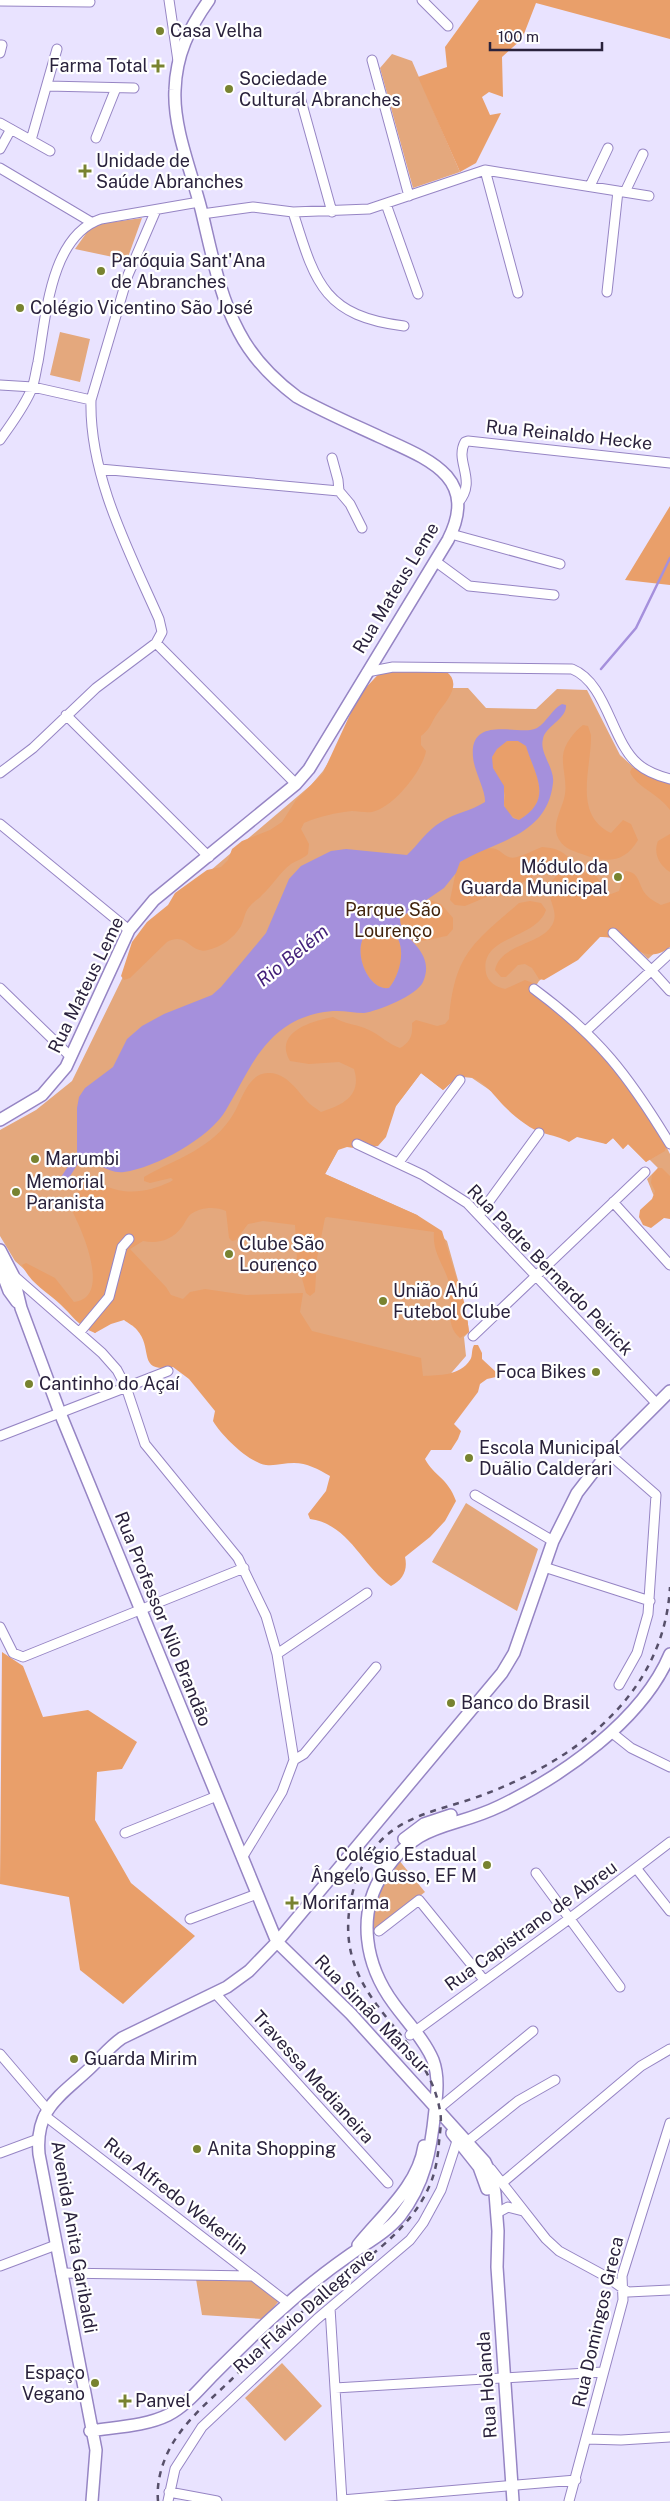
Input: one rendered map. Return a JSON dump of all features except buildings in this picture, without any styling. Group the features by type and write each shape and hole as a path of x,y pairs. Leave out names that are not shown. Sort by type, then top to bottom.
{"main road":[{"path":"209,0 188,32 178,61 174,91 175,107 202,214 232,318 249,348 263,367 282,386 304,401 436,465 453,486 458,503"},
{"name":"Rua Mateus Leme","path":"0,1120 32,1103 50,1086 71,1057 129,930 154,900 296,784 315,761 451,534 458,503"},
{"name":"Rua Mateus Leme","path":"0,1112 50,1086"},
{"name":"Rua Professor Nilo Brandão","path":"0,1250 13,1275 21,1308 60,1413 277,1942"},
{"name":"Rua Professor Nilo Brandão","path":"0,1266 9,1291 21,1308"},
{"path":"45,2112 108,2048 143,2027 215,1994 249,1971 277,1942 502,1674 514,1653 553,1542 577,1493 608,1452 670,1391"},
{"name":"Rua Flávio Dallegrave","path":"90,2431 162,2417 178,2409 288,2303 388,2227 412,2199 426,2169 436,2107 431,2070 427,2060 372,1967 367,1928 376,1888 397,1854 417,1838 439,1827 495,1808 570,1766 612,1732 651,1686 670,1654"},
{"name":"Rua Simão Mansur","path":"277,1942 351,2014 436,2107 462,2141"},
{"name":"Rua Simão Mansur","path":"436,2107 482,2165"},
{"name":"Rua Flávio Dallegrave","path":"349,2255 409,2184 418,2169 436,2107"},
{"name":"Avenida Anita Garibaldi","path":"45,2112 38,2139 96,2456 92,2501"},
{"path":"433,2130 439,2123 448,2124"},
{"name":"Rua Holanda","path":"482,2165 494,2186 497,2213 497,2267"},
{"name":"Rua Holanda","path":"482,2165 487,2188 497,2267 513,2501"},
{"name":"Avenida Anita Garibaldi","path":"84,2501 90,2431"}],"street":[{"path":"169,0 178,61"},
{"path":"422,0 448,26"},
{"path":"0,1 90,2"},
{"path":"0,45 2,45 0,53"},
{"path":"31,140 57,48"},
{"path":"372,60 409,196"},
{"path":"47,86 134,88"},
{"path":"96,138 116,88"},
{"path":"300,97 332,212"},
{"path":"0,149 3,126 50,151"},
{"path":"590,186 608,148"},
{"path":"607,292 622,192 643,154"},
{"path":"0,168 91,222"},
{"path":"485,170 518,293"},
{"path":"202,214 253,207 294,212 363,210 485,170 649,196"},
{"path":"0,440 33,387 56,271 66,248 91,222 113,216 199,202"},
{"path":"386,204 418,294"},
{"path":"0,773 33,748 96,688 156,643 162,632 162,625 120,528 100,469 94,445 91,400 128,275 156,210"},
{"path":"294,212 314,276 329,296 358,316 381,323 404,326"},
{"path":"0,385 33,387 91,400"},
{"name":"Rua Reinaldo Hecke","path":"458,503 467,489 462,450 465,442 473,440 670,462"},
{"path":"332,458 339,491 350,504 362,528"},
{"path":"100,469 339,491"},
{"path":"451,534 560,564"},
{"path":"435,561 469,586 554,595"},
{"path":"156,643 296,784"},
{"path":"367,672 393,667 572,669 590,682 627,749 638,764 654,774 670,779"},
{"path":"66,715 209,857"},
{"path":"0,824 129,930"},
{"path":"612,933 670,991"},
{"path":"586,1031 670,953"},
{"path":"0,988 71,1057"},
{"path":"534,989 586,1031 625,1074 670,1144"},
{"path":"399,1162 460,1080"},
{"path":"479,1215 539,1133"},
{"name":"Rua Padre Bernardo Peirick","path":"356,1144 399,1162 455,1195 479,1215 657,1404"},
{"path":"472,1336 645,1172"},
{"path":"613,1202 670,1265"},
{"path":"79,1333 109,1297 122,1247 129,1239"},
{"path":"13,1275 109,1361 126,1387 145,1444 229,1546 244,1568 270,1625 294,1760 282,1792 242,1858"},
{"path":"0,1436 168,1370"},
{"path":"608,1452 656,1495 650,1601 642,1640 619,1684"},
{"path":"475,1495 553,1542"},
{"path":"544,1567 650,1601"},
{"path":"0,1627 10,1649 16,1656 23,1657 244,1568"},
{"path":"276,1654 367,1593"},
{"path":"294,1760 304,1754 376,1668"},
{"path":"612,1732 631,1748 670,1768"},
{"path":"126,1833 217,1796"},
{"name":"Rua Capistrano de Abreu","path":"412,2033 569,1919 670,1842"},
{"path":"636,1868 670,1911"},
{"path":"536,1873 620,1987"},
{"path":"190,1919 257,1894"},
{"path":"379,1931 419,1900 484,1980"},
{"name":"Travessa Medianeira","path":"215,1994 388,2183"},
{"path":"436,2107 533,2031"},
{"path":"502,2183 641,2066 670,2049"},
{"name":"Rua Alfredo Wekerlin","path":"0,2054 45,2112 288,2303"},
{"path":"462,2141 518,2102 555,2080"},
{"name":"Rua Domingos Greca","path":"569,2501 623,2300 622,2276 670,2123"},
{"path":"0,2153 38,2139"},
{"name":"Rua Flávio Dallegrave","path":"169,2496 175,2469 202,2427 330,2308 410,2240 426,2218 441,2190 462,2141"},
{"name":"Rua Simão Mansur","path":"482,2165 502,2183 546,2239 559,2251 607,2277 622,2290"},
{"path":"497,2213 508,2207 518,2208 525,2213"},
{"path":"0,2266 56,2245"},
{"path":"61,2273 252,2276"},
{"path":"622,2290 634,2292 670,2290"},
{"path":"330,2308 342,2500 576,2480"},
{"path":"335,2388 603,2372"},
{"path":"587,2439 621,2440 670,2437"},
{"path":"169,2496 217,2501"}],"green space":[{"path":"392,54 412,61 460,172 413,188 380,68"},
{"path":"142,218 127,260 75,249 92,225"},
{"path":"60,332 90,339 80,382 50,375"},
{"name":"Parque São Lourenço","path":"374,688 468,688 486,708 536,709 557,689 587,690 620,755 640,773 670,786 670,939 648,959 593,906 565,959 539,981 524,1004 612,1074 667,1148 670,1154 670,1218 653,1194 647,1179 658,1168 649,1159 646,1162 628,1144 623,1149 613,1138 606,1144 494,1093 472,1078 463,1077 454,1080 443,1090 421,1073 374,1135 352,1125 325,1174 417,1215 447,1241 466,1309 469,1332 464,1337 466,1356 381,1454 124,1308 95,1333 15,1261 0,1236 0,1130 36,1110 72,1081 141,940 170,905 311,785 323,771"},
{"path":"466,1503 538,1549 517,1611 432,1562"},
{"path":"398,1859 425,1892 371,1934 380,1895"},
{"path":"196,2279 254,2281 279,2301 263,2319 202,2315"},
{"path":"282,2363 322,2406 285,2441 245,2398"}],"shaded area":[{"path":"479,0 670,0 670,39 536,3 522,39 502,57 503,97 489,92 482,97 490,115 501,113 476,163 460,172 418,77 447,67 445,47"},
{"path":"670,506 670,585 625,580"},
{"path":"398,662 434,666 450,675 453,682 449,697 429,728 421,736 421,745 426,751 424,759 406,787 389,803 372,812 352,811 304,823 301,829 309,844 308,854 291,864 252,904 247,910 241,926 231,938 218,947 202,951 180,939 174,939 167,942 130,978 124,980 121,976 132,942 147,922 168,905 175,893 207,870 221,867 228,860 232,849 242,841 270,830 282,822 296,800 323,773 359,695 387,665"},
{"path":"583,725 588,726 591,735 587,789 588,802 592,814 599,825 611,833 623,820 631,824 638,840 627,854 613,859 598,859 573,851 562,843 557,835 556,823 564,800 565,789 563,761 565,747 576,731"},
{"path":"507,741 518,741 526,745 539,786 536,804 530,812 519,820 510,815 506,809 504,790 492,763 494,753"},
{"path":"632,768 641,770 670,784 670,810 660,799 637,782 630,772"},
{"path":"670,834 670,872 660,862 656,850 658,841"},
{"path":"542,847 564,853 570,859 569,865 540,870 530,879 465,906 455,905 450,900 457,866 469,856 491,848 514,858"},
{"path":"574,870 596,875 606,893 611,894 619,891 625,871 633,873 638,878 649,898 661,905 670,902 670,947 660,953 644,953 620,941 600,937 578,960 544,980 539,979 532,968 525,964 518,965 506,977 501,977 495,970 498,962 504,955 544,934 550,928 555,914 549,894 550,887 553,880 561,872"},
{"path":"430,900 441,904 453,918 453,929 447,936 415,940 406,933 400,918 405,912"},
{"path":"530,901 541,903 546,910 540,920 531,927 499,944 491,951 486,961 486,973 489,979 505,989 525,980 533,983 544,1001 599,1048 667,1142 665,1151 646,1162 628,1144 623,1149 613,1138 606,1144 577,1137 569,1142 528,1126 509,1111 485,1085 475,1079 470,1077 458,1078 443,1090 421,1073 396,1106 386,1137 378,1146 361,1149 347,1147 338,1150 325,1174 417,1215 442,1231 466,1309 469,1332 460,1338 452,1327 450,1287 437,1254 434,1232 325,1218 317,1258 315,1292 310,1296 306,1293 297,1260 295,1225 263,1221 248,1224 236,1240 232,1241 229,1238 226,1211 218,1208 208,1208 191,1214 182,1227 169,1238 154,1242 143,1241 130,1249 166,1287 171,1295 183,1299 190,1292 205,1289 246,1295 303,1293 300,1312 312,1331 421,1358 423,1376 449,1374 461,1369 471,1358 474,1345 478,1345 482,1353 482,1359 496,1372 496,1377 487,1379 480,1384 478,1392 454,1424 461,1431 451,1450 431,1450 425,1459 449,1487 456,1501 445,1521 430,1537 405,1557 406,1566 404,1574 399,1581 391,1586 381,1578 345,1537 323,1522 310,1519 308,1514 326,1491 330,1476 303,1464 266,1465 251,1459 229,1441 217,1427 213,1421 215,1411 189,1379 173,1367 162,1368 150,1363 142,1337 134,1327 124,1320 111,1324 95,1333 89,1330 34,1282 22,1265 26,1263 55,1278 74,1302 85,1298 91,1288 93,1276 91,1261 87,1245 71,1209 81,1186 96,1184 123,1191 142,1191 170,1182 173,1180 171,1178 150,1183 144,1181 144,1177 194,1151 216,1136 234,1113 251,1081 263,1074 270,1073 282,1076 321,1112 344,1102 349,1098 355,1086 354,1069 339,1062 309,1064 290,1061 286,1051 287,1042 291,1035 315,1021 333,1017 342,1022 369,1030 400,1048 410,1038 412,1023 416,1020 437,1026 445,1024 449,1019 456,979 461,965 469,952 489,929 519,903"},
{"path":"378,927 388,930 395,935 401,952 401,962 398,971 389,988 381,987 374,983 368,976 361,958 362,940 368,932"},
{"path":"658,1168 662,1168 670,1176 670,1219 664,1218 651,1228 643,1225 639,1217 640,1210 652,1199 655,1191 651,1183 652,1175"},
{"path":"2,1652 23,1666 43,1717 88,1710 137,1742 122,1769 97,1772 95,1820 131,1883 195,1936 123,2004 80,1970 69,1897 0,1884"}],"water":[{"path":"566,705 563,714 545,734 542,744 552,772 553,783 549,801 541,815 518,834 460,862 456,873 444,888 400,918 401,926 405,933 422,953 425,961 426,971 423,982 419,987 396,1002 370,1012 325,1012 307,1016 290,1024 279,1032 260,1052 218,1121 208,1131 181,1150 151,1165 124,1172 112,1171 81,1159 65,1184 59,1180 77,1153 77,1108 79,1097 85,1088 113,1067 127,1039 142,1026 164,1014 212,995 221,987 266,933 289,879 301,866 331,851 346,849 407,855 427,833 446,819 485,802 484,792 473,757 474,743 479,735 498,729 530,730 537,728 558,706","holes":["507,741 518,741 526,746 539,786 536,804 530,812 519,820 513,818 504,806 504,786 493,768 492,757 497,749","378,927 388,929 395,935 401,952 398,971 389,988 381,987 374,983 368,976 361,958 362,940 368,932"]}],"waterway":[{"name":"Rio Belém","path":"601,669 636,628 670,558"}],"railway":[{"path":"158,2501 158,2484 168,2452 188,2422 292,2321 385,2244 420,2204 433,2178 438,2154 441,2119 431,2083 418,2058 368,1992 355,1967 349,1939 350,1905 357,1878 363,1866 381,1841 405,1822 480,1796 549,1764 580,1743 608,1719 632,1691 651,1660 664,1626 670,1587"}],"place":[{"name":"Casa Velha","path":"160,31"},
{"name":"Farma Total","path":"158,66"},
{"name":"Sociedade Cultural Abranches","path":"229,89"},
{"name":"Unidade de Saúde Abranches","path":"85,171"},
{"name":"Paróquia Sant'Ana de Abranches","path":"101,271"},
{"name":"Colégio Vicentino São José","path":"20,308"},
{"name":"Módulo da Guarda Municipal","path":"618,877"},
{"name":"Marumbi","path":"35,1159"},
{"name":"Memorial Paranista","path":"16,1192"},
{"name":"Clube São Lourenço","path":"229,1254"},
{"name":"União Ahú Futebol Clube","path":"383,1301"},
{"name":"Foca Bikes","path":"596,1372"},
{"name":"Cantinho do Açaí","path":"29,1384"},
{"name":"Escola Municipal Duãlio Calderari","path":"469,1458"},
{"name":"Banco do Brasil","path":"451,1703"},
{"name":"Colégio Estadual Ângelo Gusso, EF M","path":"487,1865"},
{"name":"Morifarma","path":"292,1903"},
{"name":"Guarda Mirim","path":"74,2059"},
{"name":"Anita Shopping","path":"197,2149"},
{"name":"Espaço Vegano","path":"95,2383"},
{"name":"Panvel","path":"125,2401"}]}
